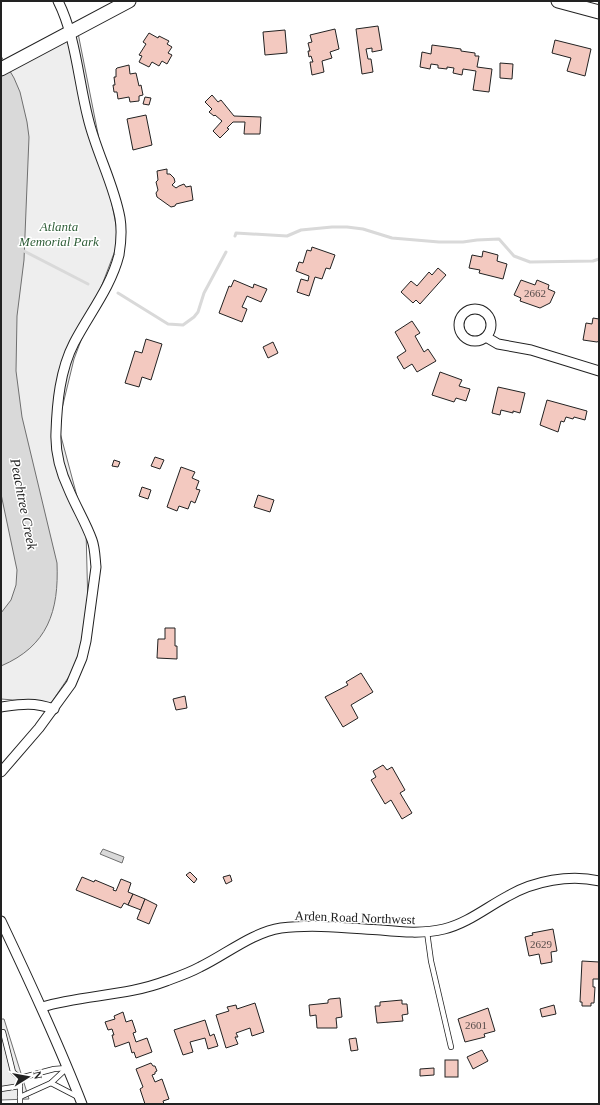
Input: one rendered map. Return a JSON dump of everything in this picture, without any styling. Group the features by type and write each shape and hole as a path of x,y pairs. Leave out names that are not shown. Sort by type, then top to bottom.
{"main road":[{"path":"1,69 129,1"},
{"path":"558,1 599,12"}],"street":[{"path":"1,772 54,709 71,684 82,658 86,640 96,566 95,554 92,540 68,490 60,465 56,434 58,402 69,355 110,278 119,255 121,235 121,221 118,206 96,147 88,118 65,13 58,1"},
{"path":"486,337 498,344 531,350 599,371"},
{"path":"1,707 40,704 54,709"},
{"name":"Arden Road Northwest","path":"42,1007 57,1002 136,989 165,982 200,967 253,937 279,929 297,926 331,926 427,932 443,929 467,920 520,890 567,878 582,878 599,881"},
{"path":"1,922 42,1007 81,1101"}],"lane":[{"path":"427,932 431,961 451,1047"},
{"path":"3,1032 13,1072 20,1078 20,1104"},
{"path":"20,1078 54,1069 68,1068"},
{"path":"20,1097 51,1083 68,1068"},
{"path":"51,1083 81,1101"},
{"path":"1,1089 20,1086"}],"green space":[{"name":"Atlanta Memorial Park","path":"78,33 119,240 74,359 58,425 86,530 89,647 51,703 1,699 1,74"}],"shaded area":[{"path":"1,1019 4,1019 29,1099 1,1100"}],"water":[{"name":"Peachtree Creek","path":"1,56 14,78 20,92 29,137 24,260 17,316 16,371 22,417 57,563 57,580 53,611 40,637 30,648 17,658 1,666 1,613 11,600 16,585 17,570 1,494"},
{"path":"103,849 124,857 122,863 100,854"}],"building":[{"path":"378,26 382,50 372,52 372,48 366,49 368,59 371,59 373,72 362,74 356,29"},
{"path":"335,29 339,49 330,52 332,58 322,61 324,72 312,75 310,62 313,62 311,56 309,57 308,51 310,51 308,43 312,42 310,35"},
{"path":"285,30 287,53 265,55 263,32"},
{"path":"149,33 158,38 159,36 169,41 167,44 172,47 168,53 172,55 167,64 162,61 159,66 152,62 149,67 139,62 142,56 139,55 146,44 143,42"},
{"path":"555,40 591,49 585,76 567,71 571,58 552,53"},
{"path":"432,45 461,49 461,51 475,53 475,56 479,56 477,67 492,69 489,92 473,90 476,71 463,69 462,75 453,73 454,68 438,68 438,65 431,64 430,69 420,67 422,52 431,54"},
{"path":"500,63 513,64 512,79 500,78"},
{"path":"129,65 130,74 136,73 139,86 141,85 143,95 139,96 139,101 130,102 129,97 118,99 117,92 114,92 113,85 115,85 114,77 116,77 116,69"},
{"path":"212,95 218,102 221,100 234,116 261,117 260,134 244,134 245,122 233,122 227,128 229,129 220,138 213,131 222,121 209,112 212,109 205,102"},
{"path":"145,97 151,98 149,105 143,104"},
{"path":"146,115 152,145 133,150 127,119"},
{"path":"167,169 167,174 170,174 174,178 175,182 172,185 176,188 184,184 186,187 191,186 193,200 176,204 175,206 171,207 157,197 157,171"},
{"path":"312,247 335,255 330,269 326,268 322,279 315,277 309,296 297,292 301,279 308,281 309,276 296,271 299,262 303,263 307,250 311,251"},
{"path":"483,251 498,255 497,261 507,264 503,279 479,273 480,270 469,268 472,255 482,257"},
{"path":"438,268 446,275 420,304 416,300 413,303 401,292 411,281 417,286 429,272 432,275"},
{"path":"234,280 253,288 254,284 267,289 261,302 247,296 242,307 247,309 242,322 219,313 229,286 231,287"},
{"path":"521,280 535,285 537,280 549,285 548,289 555,292 550,303 540,308 520,301 521,298 514,295"},
{"path":"593,318 599,319 599,341 597,342 583,340 586,323 592,324"},
{"path":"412,321 420,333 415,336 424,352 428,349 436,361 417,372 412,364 404,369 397,357 406,351 395,332"},
{"path":"146,339 162,344 151,380 142,377 139,387 125,383 135,351 142,353"},
{"path":"273,342 278,353 268,358 263,347"},
{"path":"440,372 462,380 459,386 470,389 466,401 456,398 454,402 432,395"},
{"path":"498,387 525,393 520,413 501,410 500,415 492,413"},
{"path":"547,400 587,411 585,420 574,417 573,419 566,417 564,422 561,421 558,432 540,425"},
{"path":"155,457 164,460 160,469 151,466"},
{"path":"114,460 120,462 118,467 112,466"},
{"path":"181,467 195,472 192,478 199,481 196,489 200,490 195,503 191,501 188,509 179,506 177,511 167,507"},
{"path":"142,487 151,490 148,499 139,496"},
{"path":"258,495 274,500 270,512 254,507"},
{"path":"165,628 175,628 177,659 157,658 158,639 165,639"},
{"path":"361,673 373,692 351,705 358,718 343,727 325,697 348,685 346,682"},
{"path":"185,696 187,708 176,710 173,699"},
{"path":"383,765 387,770 392,767 405,790 400,793 412,813 402,819 391,800 385,804 371,780 376,777 373,771"},
{"path":"190,872 197,879 194,883 186,875"},
{"path":"230,875 232,881 226,884 223,877"},
{"path":"82,877 94,882 95,880 114,888 113,890 116,891 121,879 131,883 128,892 133,894 128,905 124,903 121,908 76,890"},
{"path":"133,894 145,899 141,910 128,905"},
{"path":"145,899 157,905 149,924 137,919"},
{"path":"553,929 557,951 551,952 552,962 541,964 539,954 529,956 525,937 533,935 532,933"},
{"path":"582,961 599,962 599,979 593,979 593,987 595,987 594,1003 591,1003 591,1006 582,1006 582,1002 580,1002"},
{"path":"340,998 342,1017 336,1018 337,1028 317,1028 316,1015 310,1016 309,1005 328,1003 328,1000 330,999"},
{"path":"402,1000 402,1004 407,1004 408,1014 402,1015 403,1021 377,1023 375,1006 380,1006 380,1002"},
{"path":"255,1003 264,1032 252,1036 250,1028 236,1033 238,1037 235,1037 238,1044 226,1048 216,1015 229,1011 227,1007 236,1005 237,1009"},
{"path":"554,1005 556,1014 542,1017 540,1009"},
{"path":"488,1008 495,1031 484,1034 485,1037 465,1042 458,1019"},
{"path":"123,1012 126,1022 132,1020 136,1032 133,1033 136,1042 147,1038 152,1052 136,1058 134,1052 132,1053 129,1042 115,1047 112,1029 108,1030 105,1022 115,1019 114,1016"},
{"path":"205,1020 210,1036 214,1034 218,1046 208,1049 205,1038 190,1042 193,1052 183,1055 174,1030"},
{"path":"356,1038 358,1050 351,1051 349,1039"},
{"path":"482,1050 488,1061 473,1069 467,1057"},
{"path":"445,1060 458,1060 458,1077 445,1077"},
{"path":"151,1063 155,1066 157,1071 152,1075 155,1082 162,1079 169,1099 163,1101 164,1104 145,1104 140,1089 143,1087 136,1069"},
{"path":"434,1068 434,1075 420,1076 420,1069"}],"waterway":[{"path":"235,236 236,233 287,236 301,230 347,227 363,229 392,238 439,242 499,239 514,256 530,262 593,261 599,259"},
{"path":"22,250 88,284"},
{"path":"118,293 168,324 183,325 198,312 204,293 226,252"}]}
